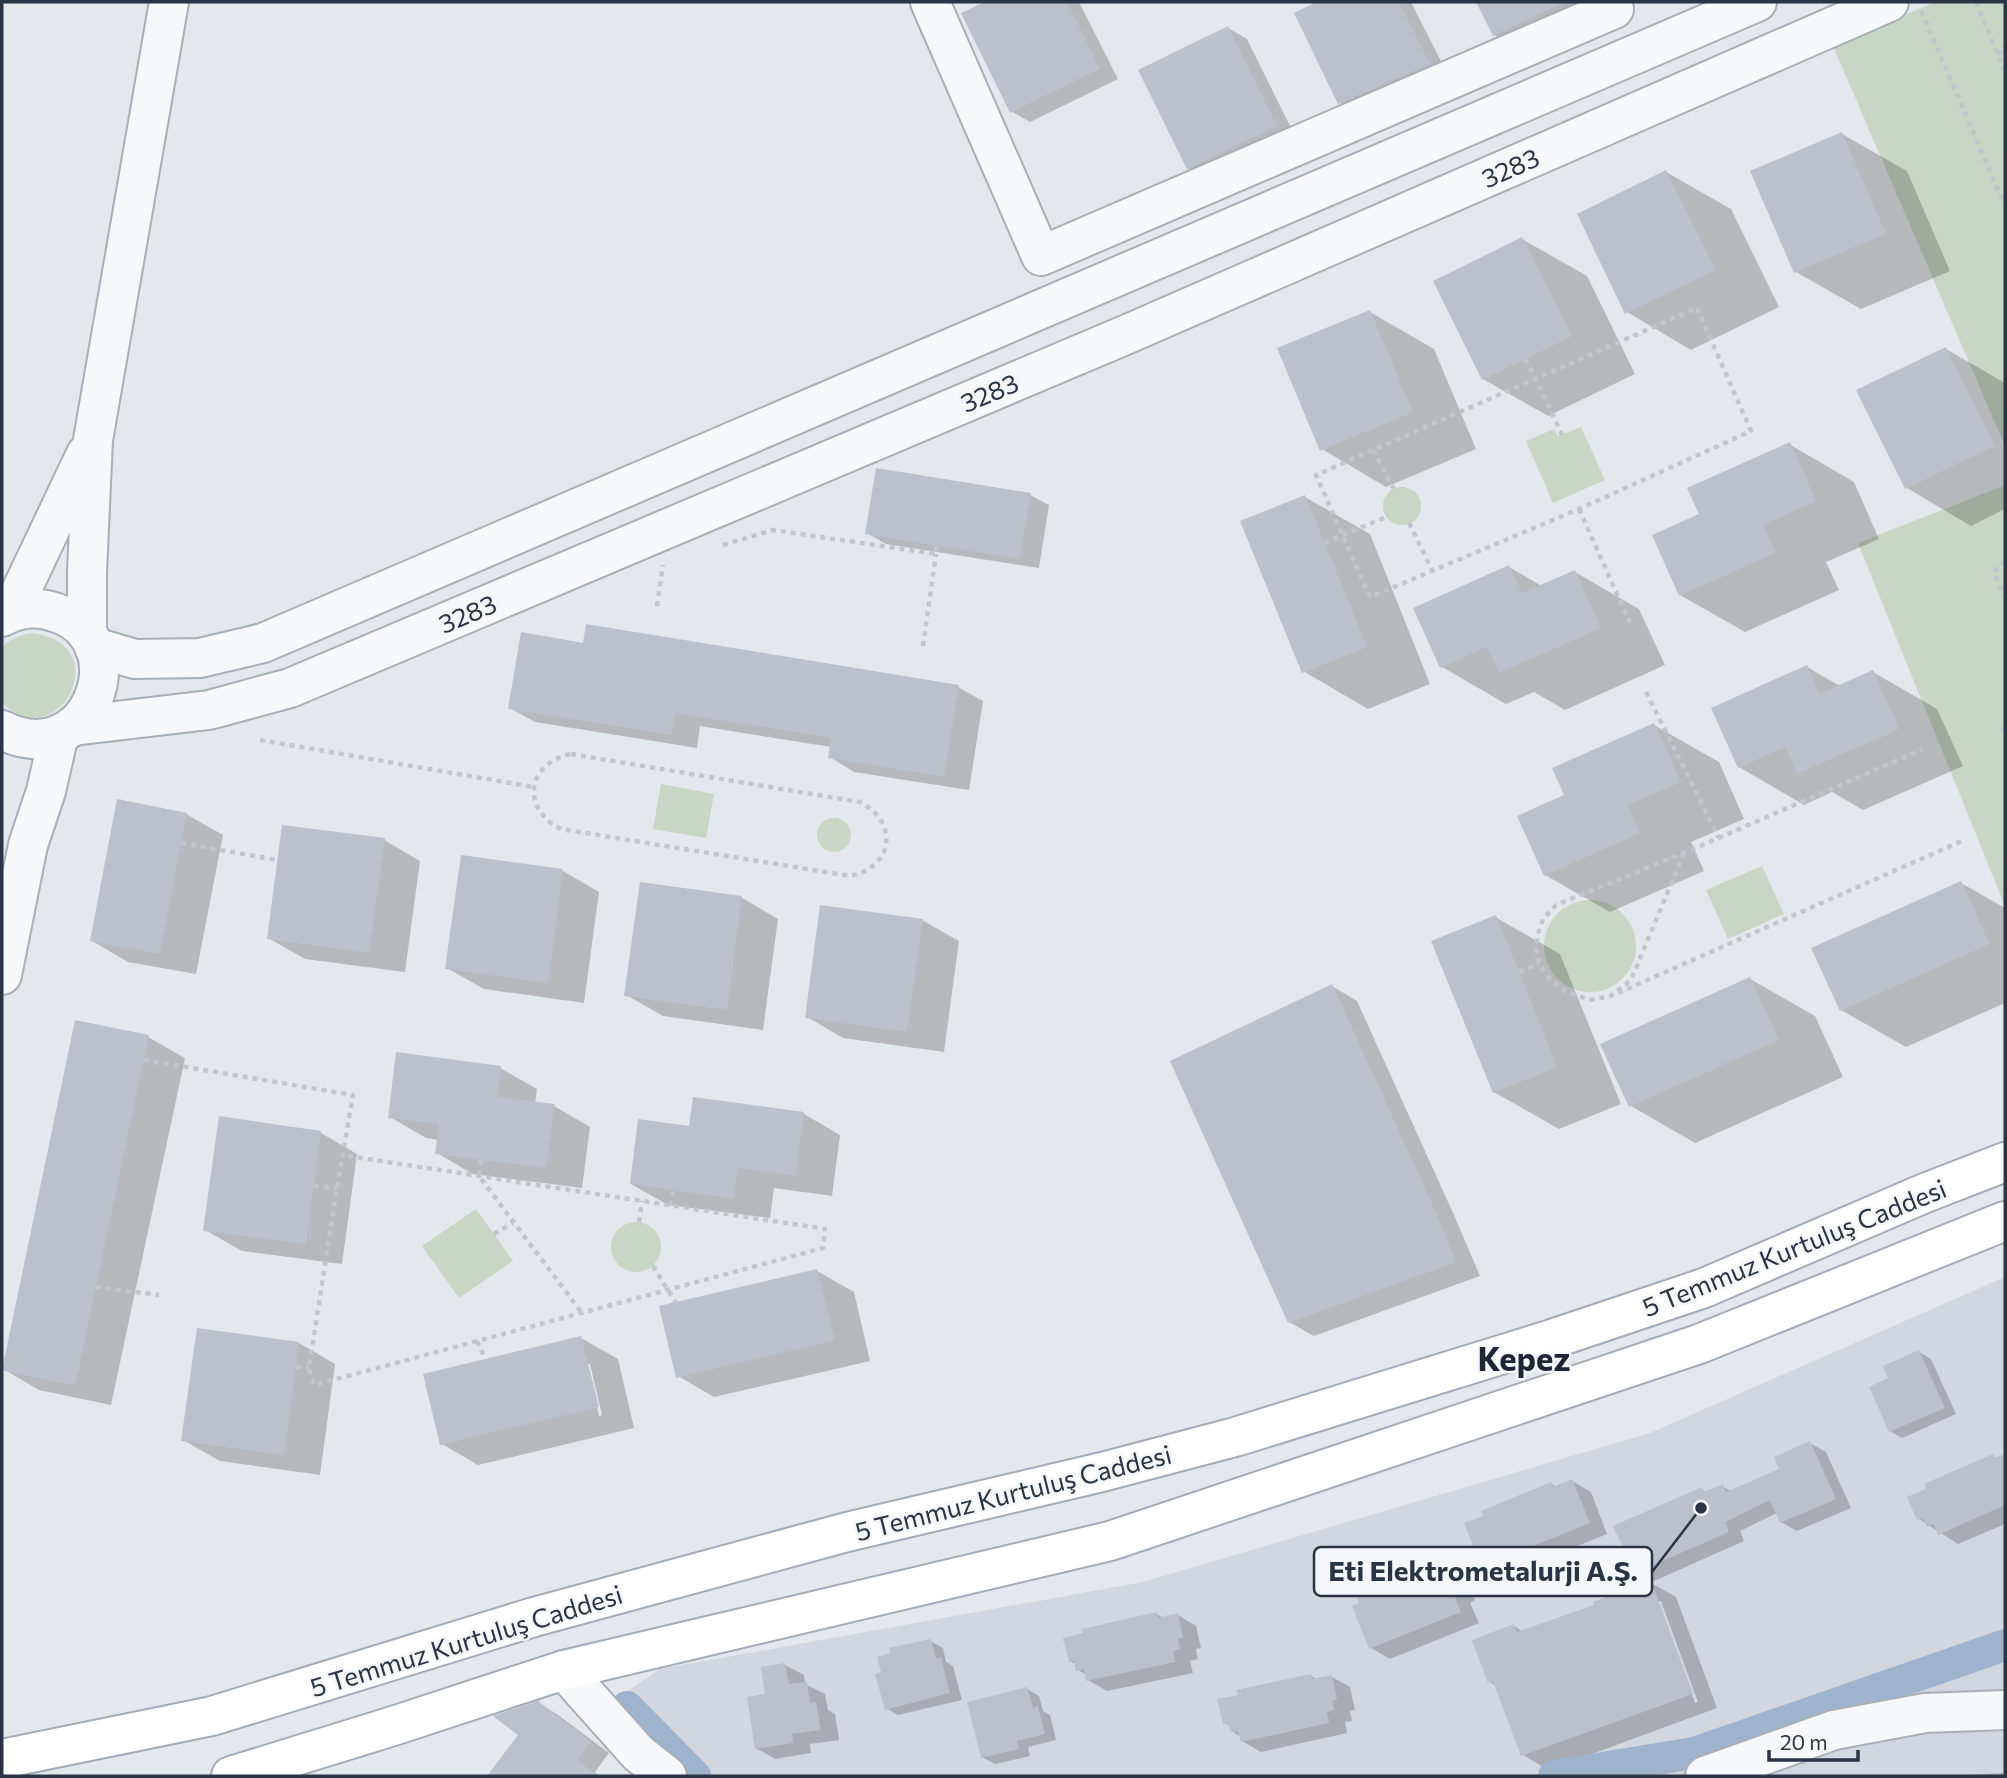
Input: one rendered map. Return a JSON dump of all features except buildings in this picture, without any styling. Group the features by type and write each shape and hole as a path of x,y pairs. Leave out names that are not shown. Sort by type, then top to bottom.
{"main road":[{"name":"5 Temmuz Kurtuluş Caddesi","path":"2,1759 212,1716 534,1617 847,1532 1102,1472 1235,1437 1549,1340 1704,1288 1925,1193 2005,1162"},
{"name":"5 Temmuz Kurtuluş Caddesi","path":"231,1776 564,1670 1110,1541 1699,1344 2005,1221"}],"street":[{"path":"90,641 87,572 93,440 169,2"},
{"path":"930,2 1041,256 1613,5 1634,55"},
{"name":"3283","path":"90,641 135,659 200,659 263,643 1757,2"},
{"name":"3283","path":"2,730 27,738 43,738 66,730 209,710 290,688 1123,336 1889,2"},
{"path":"6,614 93,440"},
{"path":"2,975 28,845 66,730 84,716 92,704 99,676 98,661 90,641 75,622 45,609 28,608 6,614"},
{"path":"564,1670 638,1753 667,1776"},
{"path":"1705,1776 1835,1730 1925,1713 2005,1710"}],"path":[{"path":"1917,2 2005,206"},
{"path":"1976,2 2005,72"},
{"path":"1998,55 2005,45"},
{"path":"1697,309 1751,430 1579,509 1370,597 1316,475 1373,450 1697,309"},
{"path":"1525,359 1563,435"},
{"path":"1373,450 1394,489"},
{"path":"1579,509 1630,623"},
{"path":"1324,543 1386,517"},
{"path":"1409,523 1432,570"},
{"path":"712,548 773,530 936,554"},
{"path":"923,646 937,545"},
{"path":"2005,561 1994,572 2005,598"},
{"path":"657,606 663,563"},
{"path":"1646,692 1718,838"},
{"path":"260,740 534,787"},
{"path":"1923,748 1684,853 1556,905 1543,919 1538,934 1536,950 1539,964 1549,978 1566,992 1590,1000 1611,996 1964,840"},
{"path":"571,754 859,802 871,807 880,817 886,830 886,843 883,855 874,866 863,873 850,876 561,829 541,816 536,805 534,787 541,771 549,762 571,754"},
{"path":"181,843 277,860"},
{"path":"1611,996 1631,980 1684,853"},
{"path":"1519,972 1539,964"},
{"path":"144,1060 353,1095 342,1155 309,1368 314,1385 823,1248 825,1229 342,1155"},
{"path":"481,1160 479,1176 582,1313"},
{"path":"314,1186 337,1188"},
{"path":"671,1206 673,1190"},
{"path":"639,1222 642,1201"},
{"path":"494,1234 513,1223"},
{"path":"653,1266 676,1303"},
{"path":"96,1287 159,1295"},
{"path":"477,1341 485,1359"},
{"path":"296,1367 309,1368"}],"shaded area":[{"path":"2005,1277 2005,1649 1897,1694 2005,1661 2005,1776 701,1776 616,1699 660,1669 1143,1582 1650,1433"}],"green space":[{"path":"1935,2 2005,2 2005,446 1833,46"},
{"path":"1581,427 1605,480 1553,503 1526,441 1554,429 1558,436"},
{"path":"2005,485 2005,906 1858,543"},
{"path":"1402,487 1415,493 1421,506 1415,519 1402,525 1389,519 1383,506 1389,493"},
{"path":"32,633 58,641 72,656 75,675 70,693 59,708 42,717 23,716 2,702 2,648 16,638"},
{"path":"661,784 714,794 706,838 653,829"},
{"path":"834,818 846,823 851,835 846,847 834,852 822,847 817,835 822,823"},
{"path":"1762,866 1784,914 1728,939 1706,890"},
{"path":"1590,900 1608,904 1623,913 1632,928 1636,946 1632,964 1623,979 1608,988 1590,992 1572,988 1557,979 1548,964 1544,946 1548,928 1557,913 1572,904"},
{"path":"476,1209 513,1261 459,1298 422,1246"},
{"path":"636,1222 654,1229 661,1247 654,1265 636,1272 618,1265 611,1247 618,1229"}],"waterway":[{"path":"1554,1776 1694,1753 2005,1645"},
{"path":"627,1707 695,1776"}],"place":[{"name":"Eti Elektrometalurji A.Ş.","path":"1701,1508"}],"district":[{"name":"Kepez","path":"1524,1357"}]}
